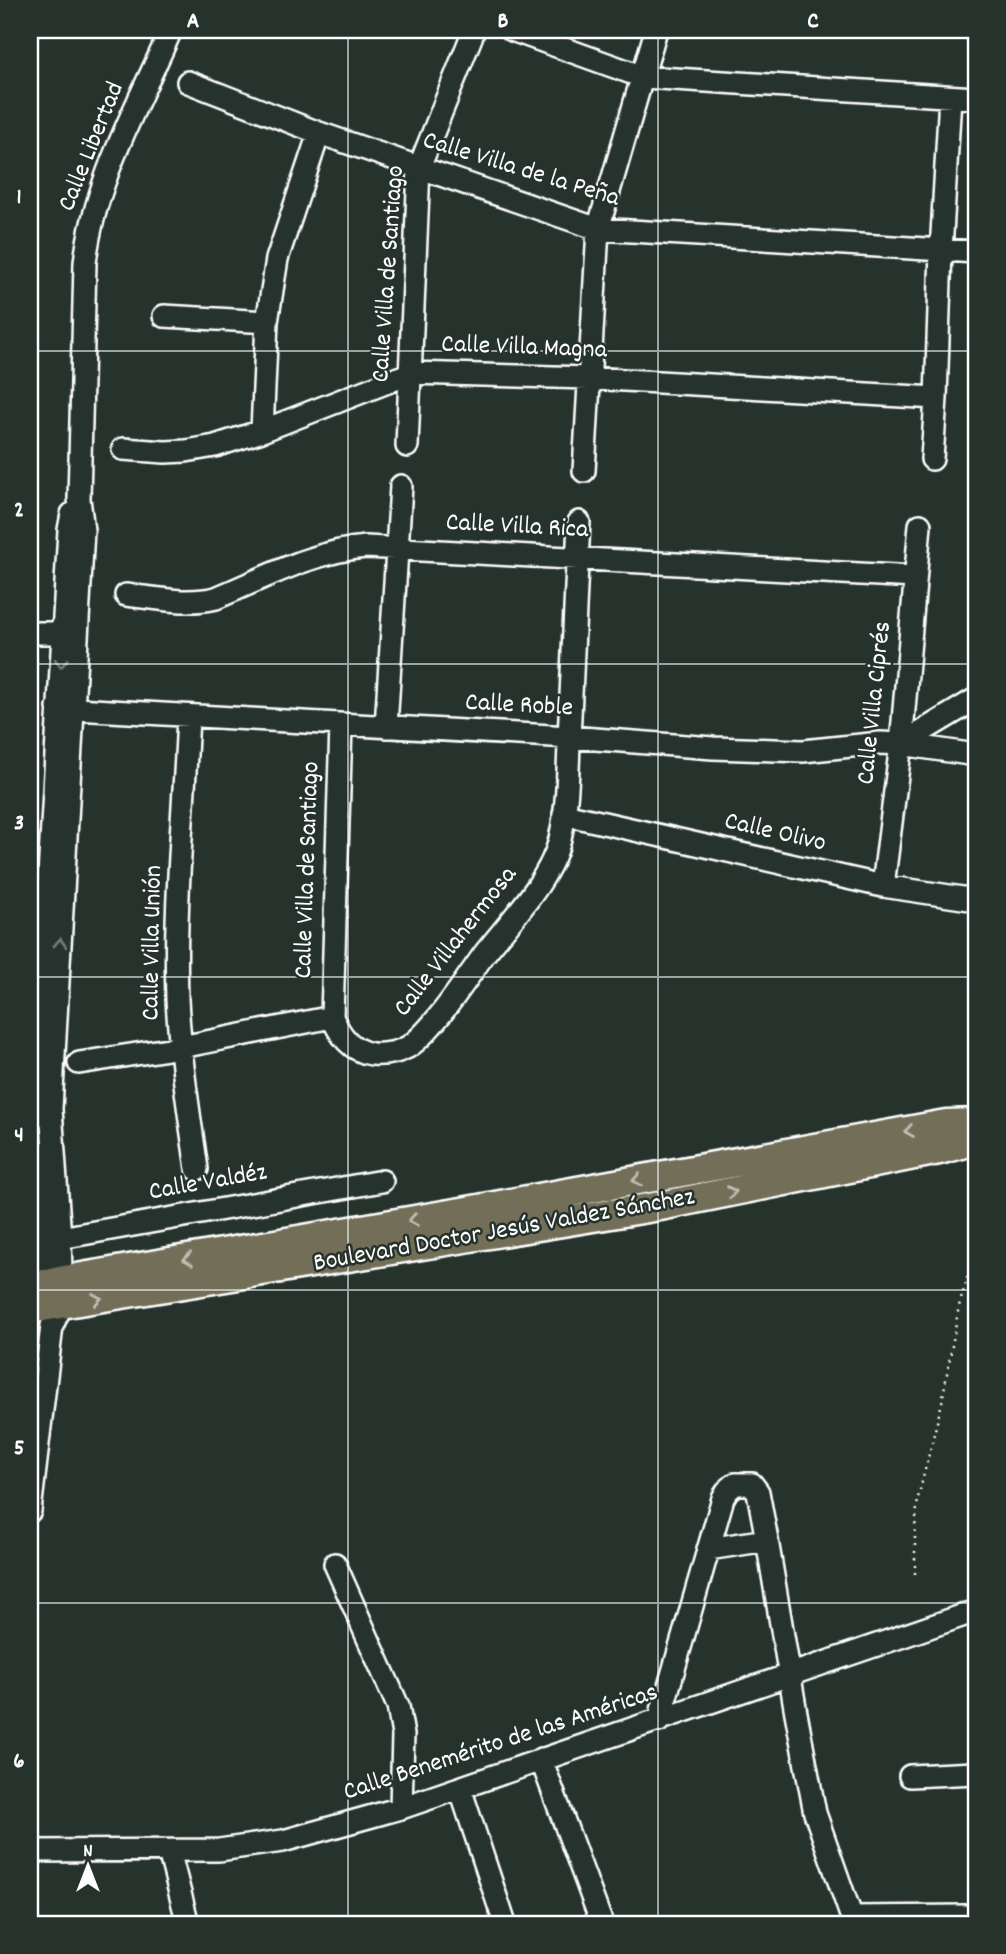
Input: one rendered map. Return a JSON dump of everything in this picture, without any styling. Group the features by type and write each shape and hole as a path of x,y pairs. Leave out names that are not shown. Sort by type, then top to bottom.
{"main road":[{"name":"Boulevard Doctor Jesús Valdez Sánchez","path":"47,1299 513,1217 946,1125 976,1123"},
{"name":"Boulevard Doctor Jesús Valdez Sánchez","path":"513,1217 660,1206 939,1150 976,1140"}],"street":[{"name":"Calle Libertad","path":"30,1511 47,1299 46,1147 53,1065 66,709 83,530 79,499 85,263 88,233 101,188 171,30"},
{"name":"Calle Villa de Santiago","path":"407,446 419,169 474,30"},
{"path":"512,30 643,77 976,98"},
{"path":"583,471 598,229 656,30"},
{"name":"Calle Villa de la Peña","path":"188,82 419,169 598,229 976,252"},
{"path":"932,458 950,97"},
{"path":"262,430 267,322 277,259 319,133"},
{"path":"164,316 267,322"},
{"name":"Calle Villa Magna","path":"123,449 186,451 215,446 411,373 589,378 936,398"},
{"path":"386,727 401,486"},
{"name":"Calle Libertad","path":"66,709 62,633 69,523 79,499"},
{"name":"Calle Villahermosa","path":"332,1017 347,1043 365,1053 389,1054 407,1047 421,1037 543,875 556,850 564,814 579,522"},
{"name":"Calle Villa Ciprés","path":"883,886 901,744 920,525"},
{"name":"Calle Villa Rica","path":"126,595 185,602 202,601 343,549 398,548 915,577"},
{"path":"30,633 62,633"},
{"path":"901,744 976,699"},
{"name":"Calle Roble","path":"66,709 569,737 713,748 803,751 880,743 901,744 976,755"},
{"name":"Calle Villa Unión","path":"188,716 177,950 181,1046 197,1169"},
{"name":"Calle Villa de Santiago","path":"332,1017 341,724"},
{"name":"Calle Olivo","path":"564,814 883,886 976,900"},
{"path":"79,1063 332,1017"},
{"name":"Calle Valdéz","path":"45,1241 382,1181"},
{"path":"659,1721 723,1497 730,1487 741,1483 752,1485 758,1492 816,1813 853,1921 967,1916"},
{"path":"708,1549 767,1540"},
{"path":"335,1563 398,1706 403,1735 401,1808"},
{"name":"Calle Benemérito de las Américas","path":"30,1851 219,1850 262,1846 401,1808 976,1611"},
{"path":"541,1759 602,1924"},
{"path":"910,1776 976,1773"},
{"path":"460,1788 505,1924"},
{"path":"169,1851 188,1924"}],"path":[{"path":"915,1574 918,1498 942,1402 959,1306 976,1247"}]}
